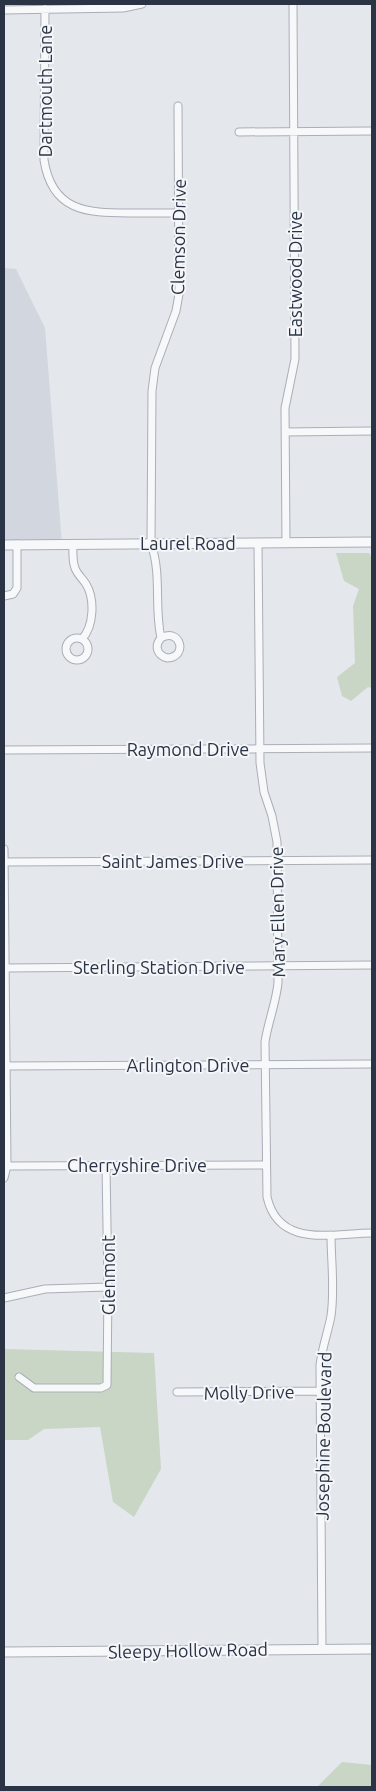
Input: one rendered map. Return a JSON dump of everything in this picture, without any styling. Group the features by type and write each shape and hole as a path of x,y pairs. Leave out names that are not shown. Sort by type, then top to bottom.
{"street":[{"path":"4,10 123,8 142,4"},
{"name":"Eastwood Drive","path":"286,543 285,408 295,359 293,4"},
{"name":"Dartmouth Lane","path":"45,9 44,160 52,185 71,204 88,211 98,213 179,212"},
{"name":"Clemson Drive","path":"161,638 158,626 158,575 151,544 152,391 155,368 176,311 179,294 178,106"},
{"path":"239,132 372,131"},
{"path":"285,432 372,431"},
{"name":"Laurel Road","path":"4,544 372,542"},
{"name":"Mary Ellen Drive","path":"258,543 261,778 276,829 277,861 277,997 267,1029 265,1065 266,1197 277,1220 283,1226 299,1234 331,1235"},
{"path":"4,596 12,594 17,588 17,544"},
{"path":"73,544 75,570 85,584 91,600 91,622 82,639"},
{"name":"Raymond Drive","path":"4,750 372,748"},
{"path":"4,849 7,1166 4,1178"},
{"name":"Saint James Drive","path":"4,862 372,860"},
{"name":"Sterling Station Drive","path":"5,968 372,965"},
{"name":"Arlington Drive","path":"5,1066 372,1064"},
{"name":"Cherryshire Drive","path":"7,1166 266,1165"},
{"name":"Glenmont","path":"19,1377 34,1388 101,1388 107,1385 106,1166"},
{"path":"331,1235 372,1233"},
{"name":"Josephine Boulevard","path":"322,1649 321,1354 328,1330 333,1300 331,1235"},
{"path":"4,1298 45,1289 108,1287"},
{"name":"Molly Drive","path":"178,1392 321,1391"},
{"name":"Sleepy Hollow Road","path":"4,1652 372,1648"}],"shaded area":[{"path":"4,268 16,269 45,328 62,544 4,545"}],"green space":[{"path":"336,553 369,553 372,559 372,688 368,687 351,701 342,696 337,677 355,663 353,606 359,589 344,581"},
{"path":"4,1349 154,1353 161,1469 134,1517 113,1502 100,1427 44,1429 28,1440 4,1440"},
{"path":"342,1762 372,1765 372,1787 317,1787"}]}
